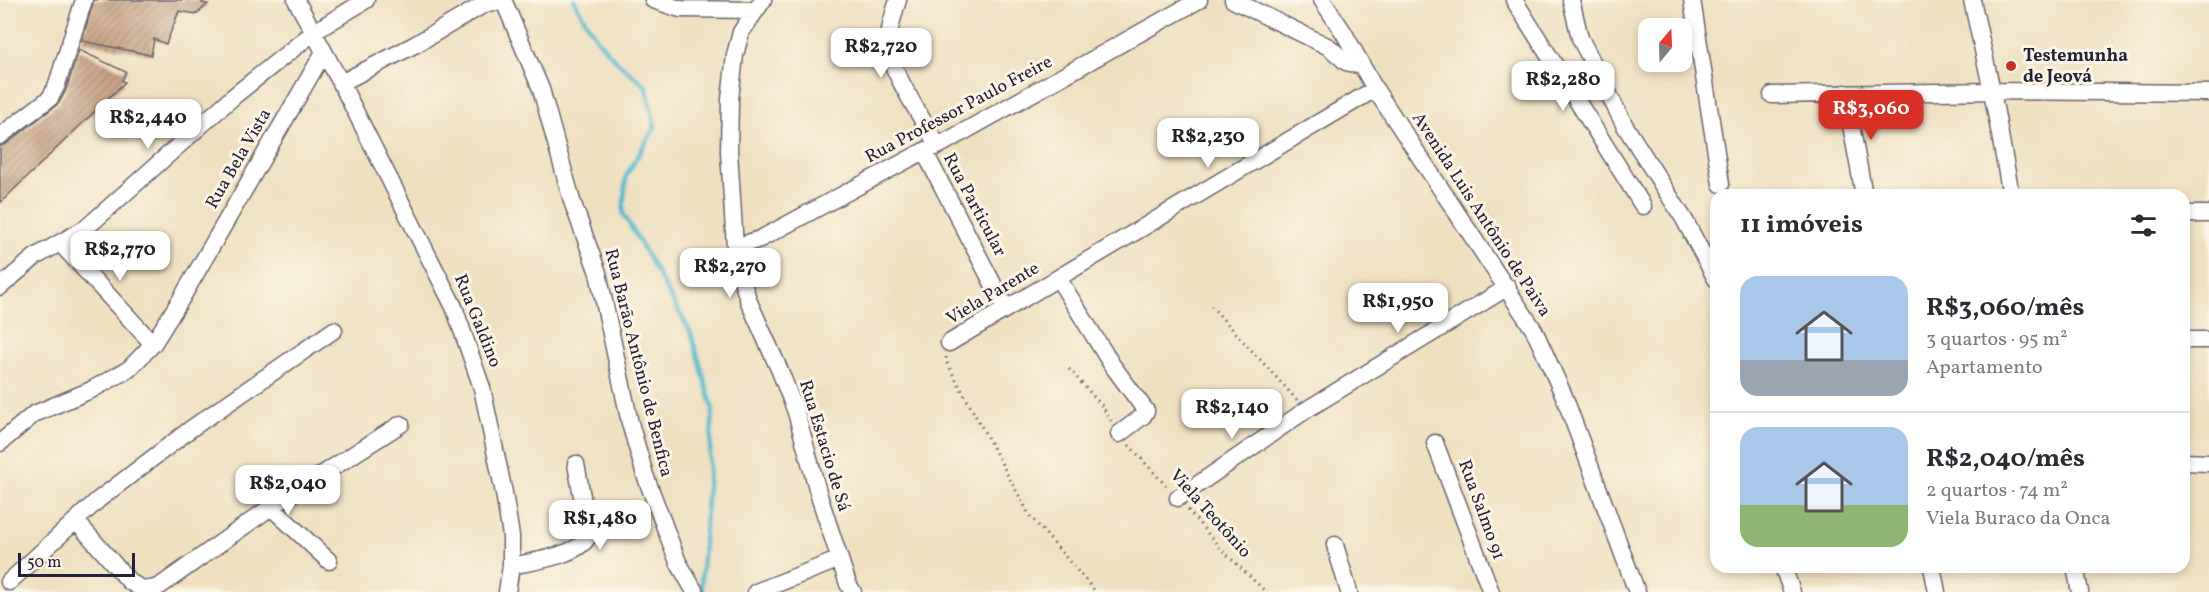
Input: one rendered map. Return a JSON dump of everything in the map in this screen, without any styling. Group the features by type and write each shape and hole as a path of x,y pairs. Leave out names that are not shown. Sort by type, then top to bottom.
{"street":[{"path":"0,136 50,98 56,87 84,0"},
{"name":"Rua Galdino","path":"296,0 341,83 458,317 482,388 509,525 511,566 507,592"},
{"path":"0,287 35,257 86,228 234,96 314,32 366,0"},
{"path":"653,0 680,9 759,5"},
{"name":"Rua Particular","path":"898,0 889,52 931,149 1006,309"},
{"name":"Rua Professor Paulo Freire","path":"735,247 779,230 931,149 1199,0"},
{"path":"1233,0 1329,47 1346,62 1362,66"},
{"name":"Avenida Luis Antônio de Paiva","path":"1322,0 1344,33 1375,89 1508,287 1534,330 1564,396 1637,592"},
{"path":"1514,0 1643,206"},
{"path":"1571,0 1580,38 1625,126 1684,219 1710,268"},
{"path":"1692,0 1721,184"},
{"path":"1972,0 2010,189"},
{"name":"Rua Barão Antônio de Benfica","path":"341,83 416,44 481,6 497,1 505,4 541,89 568,190 598,273 630,423 645,475 678,562 695,592"},
{"name":"Rua Estacio de Sá","path":"759,5 741,32 735,55 730,99 729,151 735,247 740,274 749,302 796,412 820,499 852,592"},
{"name":"Rua Bela Vista","path":"0,443 34,414 91,390 129,369 153,344 324,52"},
{"name":"Viela Parente","path":"949,343 1375,89"},
{"path":"1772,95 1992,91 2209,93"},
{"path":"1845,93 1863,189"},
{"path":"2190,214 2209,214"},
{"path":"61,244 153,344"},
{"path":"1058,278 1112,364 1146,411 1143,416 1119,434"},
{"path":"1178,498 1306,410 1508,287"},
{"path":"9,582 98,500 192,428 334,330"},
{"path":"2190,340 2209,340"},
{"path":"76,521 129,581 139,589 150,591 271,507 401,424"},
{"name":"Rua Salmo 91","path":"1435,443 1491,592"},
{"path":"2190,462 2209,463"},
{"path":"511,566 561,555 587,540 589,534 576,464"},
{"path":"271,507 329,561"},
{"path":"1335,545 1349,592"},
{"path":"756,592 840,559"},
{"path":"1785,573 1792,592"},
{"path":"1933,573 1937,592"},
{"path":"2076,573 2080,592"}],"path":[{"path":"1211,306 1306,410"},
{"path":"949,343 947,363 1030,516 1096,592"},
{"name":"Viela Teotônio","path":"1069,369 1103,407 1119,434 1220,548 1266,592"}],"building":[{"path":"94,0 202,0 202,3 208,4 197,14 179,11 166,44 154,39 151,55 82,41"},
{"path":"79,50 126,72 122,81 125,82 0,203 0,146 6,144 59,103 66,90"}],"waterway":[{"path":"574,0 604,48 646,86 655,127 626,176 623,213 691,333 713,409 701,586 703,592"}],"place":[{"name":"Testemunha de Jeová","path":"2011,66"}]}
